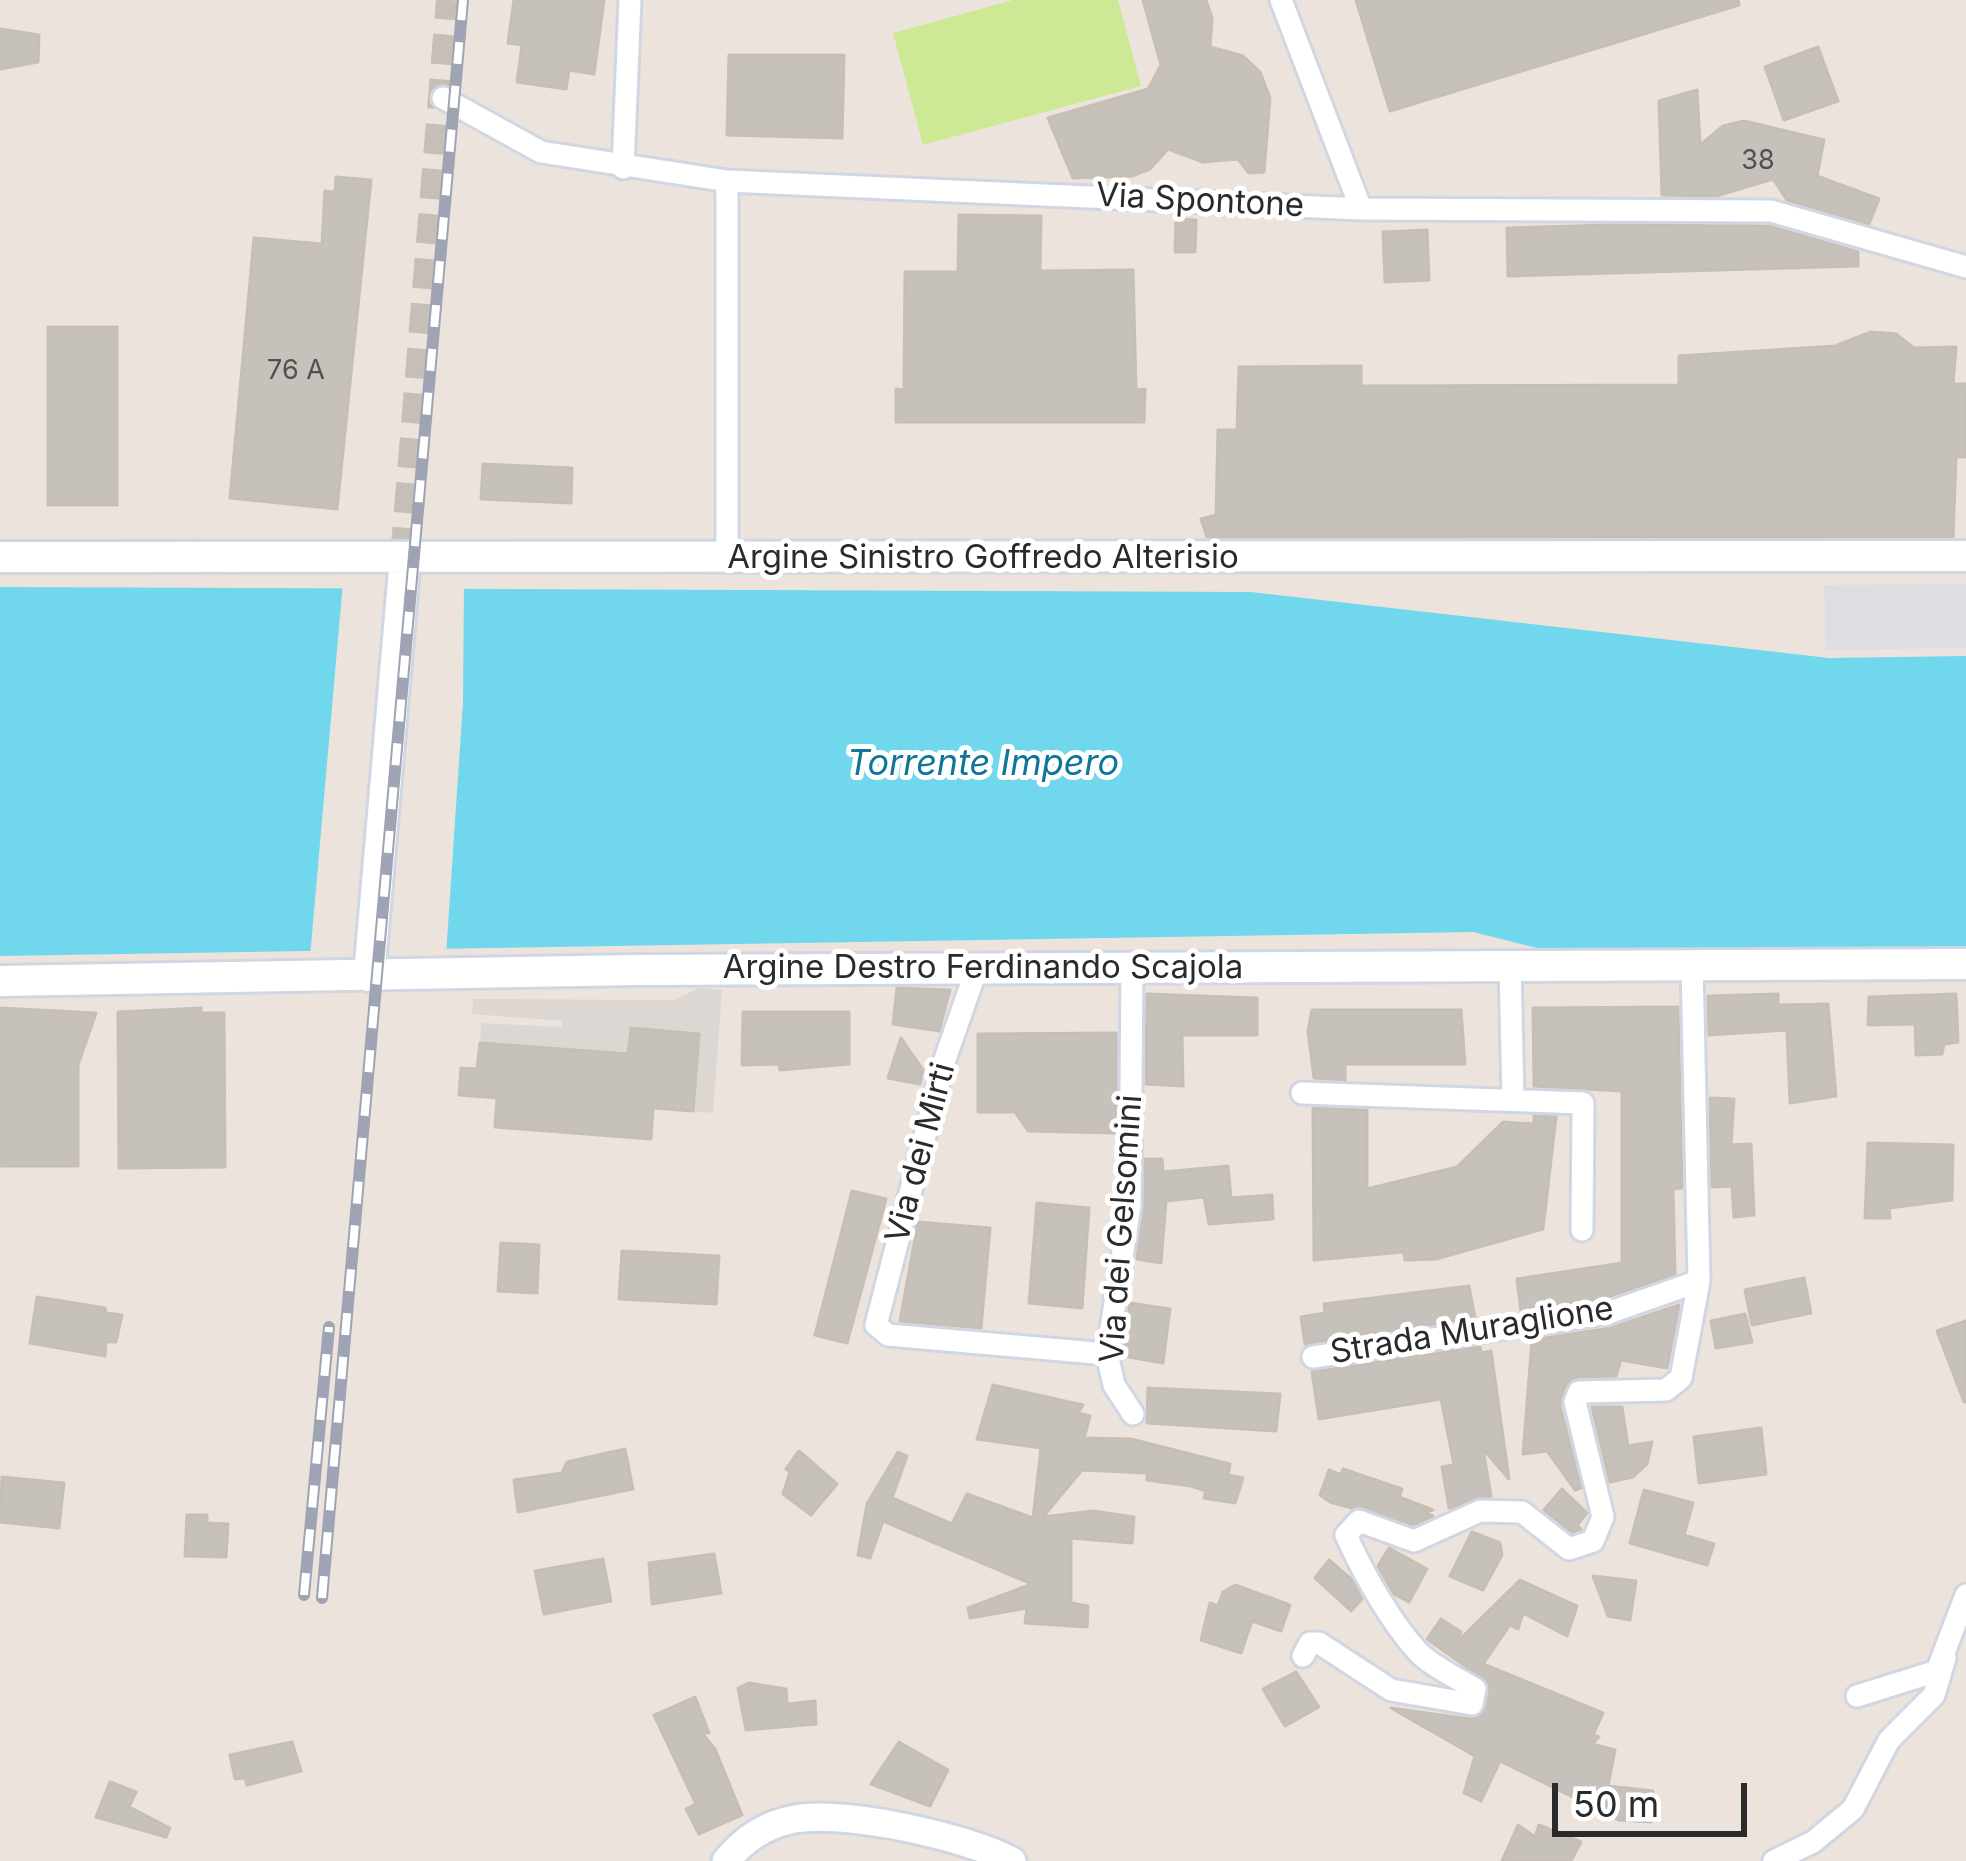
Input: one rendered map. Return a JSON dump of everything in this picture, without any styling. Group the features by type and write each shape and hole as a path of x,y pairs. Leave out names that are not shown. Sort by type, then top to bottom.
{"main road":[{"name":"Argine Sinistro Goffredo Alterisio","path":"0,557 1966,556"},
{"path":"369,976 405,558"},
{"name":"Argine Destro Ferdinando Scajola","path":"0,981 977,968 1966,964"}],"street":[{"path":"623,168 630,0"},
{"path":"1281,0 1361,209"},
{"name":"Via Spontone","path":"443,98 541,152 727,182 1361,209 1771,211 1966,267"},
{"path":"727,182 728,557"},
{"path":"1510,965 1513,1100"},
{"path":"1303,1657 1310,1643 1319,1643 1390,1690 1472,1704 1475,1689 1419,1652 1402,1628 1354,1552 1346,1535 1352,1526 1359,1521 1414,1540 1480,1511 1522,1511 1569,1549 1593,1541 1603,1517 1574,1402 1579,1393 1666,1390 1681,1378 1699,1281 1692,965"},
{"name":"Via dei Gelsomini","path":"1132,967 1130,1206 1107,1354 1114,1385 1132,1414"},
{"name":"Via dei Mirti","path":"977,968 944,1062 876,1325 888,1335 1107,1354"},
{"path":"1302,1093 1583,1103 1582,1230"},
{"name":"Strada Muraglione","path":"1313,1357 1608,1312 1699,1281"},
{"path":"1774,1861 1814,1842 1853,1809 1889,1740 1934,1695 1966,1595"},
{"path":"1857,1696 1923,1679 1945,1658"},
{"path":"726,1861 741,1843 767,1827 822,1817 970,1844 1012,1861"}],"shaded area":[{"path":"1966,584 1966,648 1826,650 1824,585"},
{"path":"699,988 722,990 713,1113 693,1111 698,1034 631,1028 628,1054 480,1043 481,1023 561,1027 563,1021 472,1014 473,999 674,1000"}],"green space":[{"path":"1013,0 1118,0 1141,86 923,145 893,33"}],"water":[{"name":"Torrente Impero","path":"0,587 1251,592 1829,658 1966,656 1966,947 1569,956 1473,932 0,956"}],"pier":[{"path":"343,582 464,582 463,702 446,955 310,957"}],"building":[{"path":"514,0 604,0 594,74 569,70 566,89 517,82 522,45 508,43"},
{"path":"1143,0 1206,0 1212,18 1210,47 1243,56 1260,72 1270,98 1264,172 1249,173 1238,159 1203,162 1168,149 1150,169 1132,176 1073,178 1048,118 1148,89 1161,65"},
{"path":"1356,0 1738,0 1739,5 1390,111"},
{"path":"0,29 39,35 38,62 0,69"},
{"path":"1818,47 1838,101 1784,120 1765,67"},
{"path":"729,55 844,55 842,138 727,135"},
{"path":"1697,90 1700,145 1723,126 1744,121 1824,140 1817,176 1879,199 1869,224 1787,200 1773,179 1716,196 1662,195 1659,101"},
{"path":"336,177 371,180 337,509 230,498 254,238 322,244 325,191 335,192"},
{"path":"959,215 1041,216 1040,271 1133,270 1136,390 1145,389 1144,422 896,422 896,389 904,390 905,272 958,272"},
{"path":"1176,219 1196,220 1195,252 1175,252"},
{"path":"1769,226 1858,252 1858,266 1508,276 1507,228"},
{"path":"1427,230 1429,280 1385,282 1383,232"},
{"path":"48,327 117,327 117,505 48,505"},
{"path":"1871,332 1896,334 1914,348 1956,347 1953,384 1966,384 1966,457 1956,457 1953,537 1207,537 1201,519 1216,515 1218,430 1237,430 1239,367 1361,366 1361,386 1679,385 1679,356 1835,346"},
{"path":"483,464 572,468 571,503 481,499"},
{"path":"897,988 950,990 939,1031 893,1024"},
{"path":"1147,994 1257,998 1257,1035 1182,1035 1183,1086 1146,1084"},
{"path":"1778,994 1778,1005 1828,1004 1836,1096 1790,1103 1787,1030 1709,1035 1708,996"},
{"path":"1956,994 1958,1042 1944,1044 1942,1054 1916,1055 1915,1024 1868,1025 1869,997"},
{"path":"1678,1007 1682,1188 1673,1189 1675,1274 1604,1298 1521,1311 1517,1279 1622,1263 1622,1091 1534,1086 1533,1008"},
{"path":"0,1008 96,1013 78,1065 78,1166 0,1166"},
{"path":"201,1008 201,1013 224,1013 225,1167 119,1168 118,1012"},
{"path":"1312,1010 1461,1010 1465,1064 1345,1064 1345,1080 1314,1078 1308,1031"},
{"path":"743,1012 849,1012 849,1064 780,1070 779,1064 742,1065"},
{"path":"631,1028 699,1034 693,1111 653,1108 651,1139 495,1127 497,1098 459,1095 461,1068 477,1069 480,1043 628,1054"},
{"path":"1116,1033 1116,1133 1028,1131 1015,1112 978,1112 978,1034"},
{"path":"901,1038 923,1070 920,1084 888,1078"},
{"path":"1710,1098 1734,1099 1731,1145 1751,1144 1754,1215 1734,1217 1732,1186 1712,1187"},
{"path":"1313,1108 1367,1110 1367,1189 1457,1167 1503,1122 1534,1124 1534,1116 1556,1117 1543,1229 1436,1259 1405,1260 1404,1252 1314,1260"},
{"path":"1868,1143 1953,1145 1952,1200 1889,1208 1890,1218 1865,1218"},
{"path":"1145,1159 1162,1159 1163,1172 1228,1166 1231,1198 1272,1195 1273,1219 1209,1224 1204,1197 1166,1201 1161,1263 1137,1259"},
{"path":"852,1191 886,1199 847,1343 815,1335"},
{"path":"1037,1203 1089,1208 1082,1308 1029,1303"},
{"path":"918,1222 990,1228 981,1328 900,1321"},
{"path":"501,1243 539,1245 537,1293 498,1291"},
{"path":"622,1251 719,1256 716,1304 619,1299"},
{"path":"1804,1278 1811,1313 1752,1325 1745,1290"},
{"path":"1469,1286 1475,1318 1305,1344 1301,1317 1325,1313 1324,1304"},
{"path":"37,1297 122,1315 116,1342 106,1342 105,1356 30,1343"},
{"path":"1130,1303 1170,1309 1163,1363 1123,1356"},
{"path":"1679,1305 1667,1368 1621,1360 1616,1376 1577,1377 1565,1386 1560,1406 1581,1488 1575,1490 1547,1451 1523,1454 1532,1340 1611,1328"},
{"path":"1745,1314 1752,1342 1716,1348 1711,1321"},
{"path":"1966,1321 1966,1402 1964,1402 1937,1331"},
{"path":"1480,1347 1481,1353 1491,1351 1509,1479 1483,1449 1491,1496 1449,1508 1442,1467 1454,1465 1441,1399 1319,1419 1312,1372"},
{"path":"993,1385 1083,1405 1078,1413 1090,1416 1084,1438 1131,1439 1230,1464 1228,1475 1243,1478 1235,1503 1204,1498 1206,1491 1191,1486 1147,1480 1147,1473 1082,1470 1043,1517 1093,1511 1134,1517 1132,1543 1071,1538 1071,1603 1088,1606 1087,1627 1025,1623 1027,1608 970,1618 968,1608 1032,1584 883,1521 870,1558 858,1555 867,1504 898,1452 907,1456 892,1498 952,1524 967,1494 1033,1518 1041,1448 977,1439"},
{"path":"1148,1388 1280,1394 1276,1431 1147,1423"},
{"path":"1592,1407 1622,1407 1628,1446 1652,1442 1647,1464 1633,1477 1610,1482"},
{"path":"1761,1428 1766,1474 1699,1483 1694,1437"},
{"path":"625,1449 633,1489 518,1512 514,1480 562,1473 567,1462"},
{"path":"799,1451 837,1484 811,1515 783,1494 790,1472 786,1469"},
{"path":"1343,1469 1402,1489 1399,1497 1433,1510 1423,1512 1433,1516 1413,1525 1330,1502 1320,1495 1329,1470 1341,1475"},
{"path":"2,1477 64,1483 59,1528 0,1522"},
{"path":"1562,1489 1587,1513 1577,1525 1581,1529 1572,1532 1544,1510"},
{"path":"1644,1490 1693,1503 1684,1535 1714,1544 1707,1565 1630,1543"},
{"path":"187,1515 207,1515 207,1523 228,1524 226,1557 185,1556"},
{"path":"1472,1532 1500,1543 1502,1555 1483,1590 1450,1576"},
{"path":"1389,1548 1427,1569 1409,1602 1394,1594 1378,1566"},
{"path":"714,1554 721,1593 652,1604 649,1563"},
{"path":"603,1559 611,1601 544,1614 535,1571"},
{"path":"1329,1560 1351,1579 1362,1599 1351,1611 1315,1578"},
{"path":"1593,1576 1636,1581 1630,1620 1608,1616"},
{"path":"1520,1580 1577,1606 1567,1636 1523,1613 1518,1629 1510,1625 1483,1664 1603,1713 1593,1735 1599,1737 1592,1744 1615,1750 1608,1786 1653,1791 1651,1822 1619,1820 1500,1761 1481,1801 1464,1793 1475,1756 1391,1708 1469,1719 1482,1715 1488,1682 1427,1639 1441,1619 1461,1632 1456,1643"},
{"path":"1235,1585 1290,1605 1281,1631 1252,1621 1241,1653 1201,1640 1210,1603 1218,1606 1223,1592"},
{"path":"1296,1672 1319,1707 1285,1726 1263,1689"},
{"path":"749,1683 786,1689 787,1704 815,1701 816,1724 746,1730 738,1688"},
{"path":"695,1697 709,1733 702,1733 715,1749 742,1815 699,1834 686,1809 696,1804 654,1715"},
{"path":"292,1742 301,1771 247,1785 245,1778 235,1779 230,1755"},
{"path":"899,1742 948,1770 930,1806 871,1784"},
{"path":"110,1782 136,1792 129,1807 170,1828 166,1837 96,1817"},
{"path":"1518,1825 1535,1837 1539,1825 1581,1842 1571,1861 1502,1861"}],"tunnel":[{"path":"405,558 451,0"}],"railway":[{"path":"322,1598 463,0"},
{"path":"304,1595 329,1327"}]}
